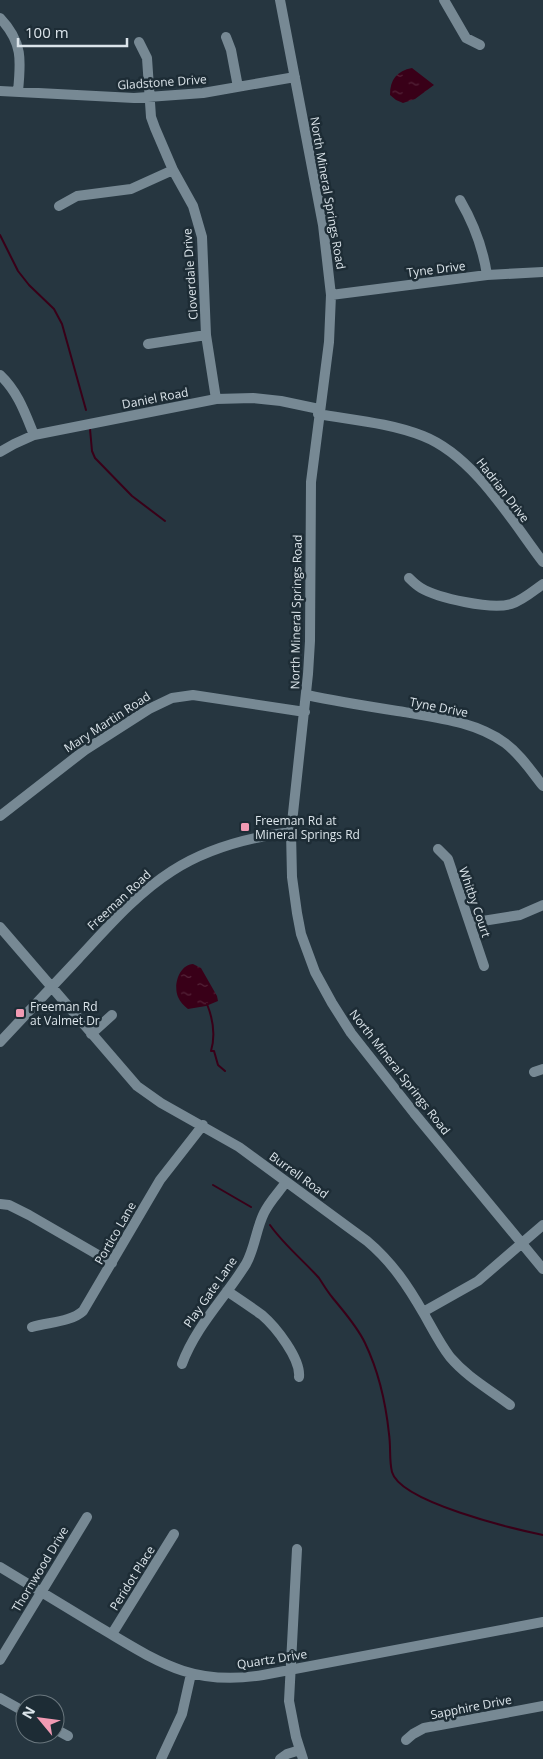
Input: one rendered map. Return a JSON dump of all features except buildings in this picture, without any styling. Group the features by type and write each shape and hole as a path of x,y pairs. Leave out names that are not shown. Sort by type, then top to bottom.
{"street":[{"name":"North Mineral Springs Road","path":"280,0 323,224 332,295 329,342 310,497 310,641 305,712 297,763 291,832 293,893 302,934 312,965 332,1003 363,1050 543,1269"},
{"path":"444,0 466,38 480,45"},
{"path":"0,18 14,37 19,48 21,65 18,91"},
{"path":"226,37 231,50 238,87"},
{"name":"Cloverdale Drive","path":"139,42 148,58 151,117 154,128 173,170 193,206 202,237 206,335 216,399"},
{"name":"Gladstone Drive","path":"0,91 150,98 238,87 295,77"},
{"path":"60,206 77,196 131,189 173,170"},
{"path":"460,200 477,233 487,276"},
{"name":"Tyne Drive","path":"332,295 487,276 543,272"},
{"path":"148,344 206,335"},
{"path":"0,375 8,382 21,402 34,435"},
{"name":"Daniel Road","path":"0,452 34,435 216,399 253,398 281,401 319,412"},
{"name":"Hadrian Drive","path":"319,412 416,433 448,449 479,478 543,562"},
{"path":"409,578 425,590 461,601 488,606 517,602 543,584"},
{"name":"Tyne Drive","path":"306,695 435,718 474,727 494,736 510,747 520,756 543,786"},
{"name":"Mary Martin Road","path":"0,816 85,750 149,709 172,698 193,696 305,712"},
{"name":"Freeman Road","path":"0,1042 122,913 160,879 195,858 272,835 291,832"},
{"name":"Whitby Court","path":"438,849 448,859 484,966"},
{"path":"470,924 520,915 543,905"},
{"name":"Burrell Road","path":"0,927 137,1086 161,1103 239,1147 367,1241 387,1258 404,1280 443,1347 458,1366 478,1383 510,1405"},
{"path":"91,1034 112,1015"},
{"name":"Portico Lane","path":"32,1327 68,1320 78,1316 91,1300 160,1180 203,1125"},
{"name":"Play Gate Lane","path":"182,1364 192,1340 249,1257 263,1214 286,1182"},
{"path":"0,1204 10,1206 29,1215 112,1263"},
{"path":"423,1312 478,1281 543,1225"},
{"path":"227,1291 263,1316 276,1329 297,1361 299,1377"},
{"name":"Thornwood Drive","path":"0,1660 87,1517"},
{"name":"Peridot Place","path":"112,1634 174,1534"},
{"path":"280,1759 288,1754 302,1755 289,1701 297,1549"},
{"name":"Quartz Drive","path":"0,1566 157,1662 191,1674 218,1678 252,1677 543,1622"},
{"path":"160,1759 182,1714 191,1674"},
{"path":"0,1698 15,1706"},
{"name":"Sapphire Drive","path":"406,1740 424,1728 543,1706"}],"water":[{"path":"412,68 434,85 415,99 403,103 390,95 391,84 398,74"},
{"path":"193,964 201,968 218,1001 206,1006 188,1009 178,997 176,987 178,976 184,968"}],"waterway":[{"path":"0,235 18,271 29,285 54,309 62,324 86,410"},
{"path":"90,429 92,451 95,458 132,496 165,521"},
{"path":"207,1004 213,1027 211,1051 214,1051 218,1065 225,1071"},
{"path":"213,1185 251,1207"},
{"path":"270,1225 319,1278 362,1337 378,1376 388,1423 392,1472 400,1483 415,1494 436,1504 508,1527 543,1535"}],"place":[{"name":"Freeman Rd at Mineral Springs Rd","path":"245,827"},
{"name":"Freeman Rd at Valmet Dr","path":"20,1013"}]}
